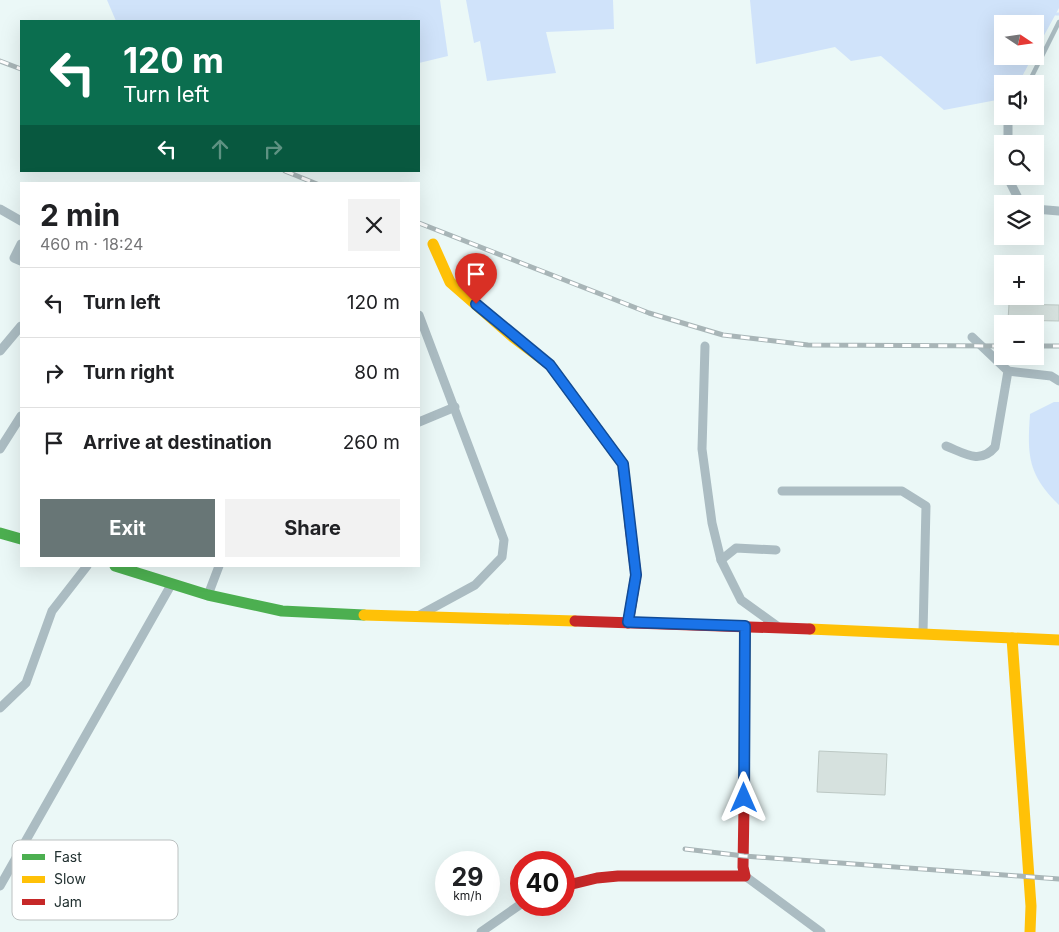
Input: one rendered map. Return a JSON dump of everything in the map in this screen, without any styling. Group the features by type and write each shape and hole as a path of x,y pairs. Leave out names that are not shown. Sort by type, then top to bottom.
{"street":[{"path":"1008,125 1008,135"},
{"path":"0,208 20,220"},
{"path":"1044,210 1059,211"},
{"path":"433,244 450,282 513,337 550,365 623,464 636,575 628,622"},
{"path":"20,246 14,258 20,261"},
{"path":"416,617 475,585 502,557 504,540 455,406 423,337 420,320"},
{"path":"0,351 20,327"},
{"path":"972,337 1008,370 1052,376 1059,381"},
{"path":"705,346 702,449 712,523 722,560 741,600 777,627"},
{"path":"946,446 978,458 988,456 995,447 1008,370"},
{"path":"420,422 455,406"},
{"path":"0,449 20,418"},
{"path":"782,491 902,491 926,506 923,633"},
{"path":"0,533 20,539"},
{"path":"722,560 736,548 776,550"},
{"path":"0,708 26,683 52,611 86,567"},
{"path":"118,567 171,585 244,605 282,611 416,617 777,627 1059,640"},
{"path":"208,595 219,567"},
{"path":"26,840 171,585"},
{"path":"745,626 743,867 745,876"},
{"path":"1012,638 1031,906 1030,932"},
{"path":"0,886 12,865"},
{"path":"575,883 597,878 618,876 745,876 821,932"},
{"path":"481,932 510,912"}],"lane":[{"path":"1032,75 1059,22"}],"water":[{"path":"107,0 440,0 448,56 420,63 420,20 116,20"},
{"path":"466,0 613,0 614,29 546,32 556,73 487,81 480,41 474,43"},
{"path":"750,0 1059,0 1059,8 1044,36 1044,15 994,15 994,65 1028,65 1023,75 994,75 994,101 944,110 881,56 851,61 835,47 756,64"},
{"path":"1054,402 1059,402 1059,505 1035,474 1029,442 1030,414"}],"building":[{"path":"1009,305 1059,305 1059,321 1044,321 1044,315 1008,315"},
{"path":"819,751 887,754 885,795 817,792"}],"railway":[{"path":"0,61 20,69"},
{"path":"287,172 312,182"},
{"path":"420,223 649,313 723,335 808,345 994,346"},
{"path":"1044,346 1059,346"},
{"path":"685,849 744,856 1059,879"}],"traffic: fast":[{"path":"0,533 20,539"},
{"path":"118,567 208,595 282,611 364,615"}],"traffic: slow":[{"path":"433,244 450,282 513,337 550,365 623,464 630,525"},
{"path":"364,615 575,621"},
{"path":"744,805 745,626"},
{"path":"810,629 1059,640"},
{"path":"1012,638 1031,906 1030,932"}],"traffic: jam":[{"path":"628,623 636,575 630,525"},
{"path":"575,621 810,629"},
{"path":"575,883 597,878 618,876 745,876 743,867 744,805"}],"route":[{"path":"476,304 513,337 550,365 623,464 636,575 628,622 745,626 744,798"}]}
